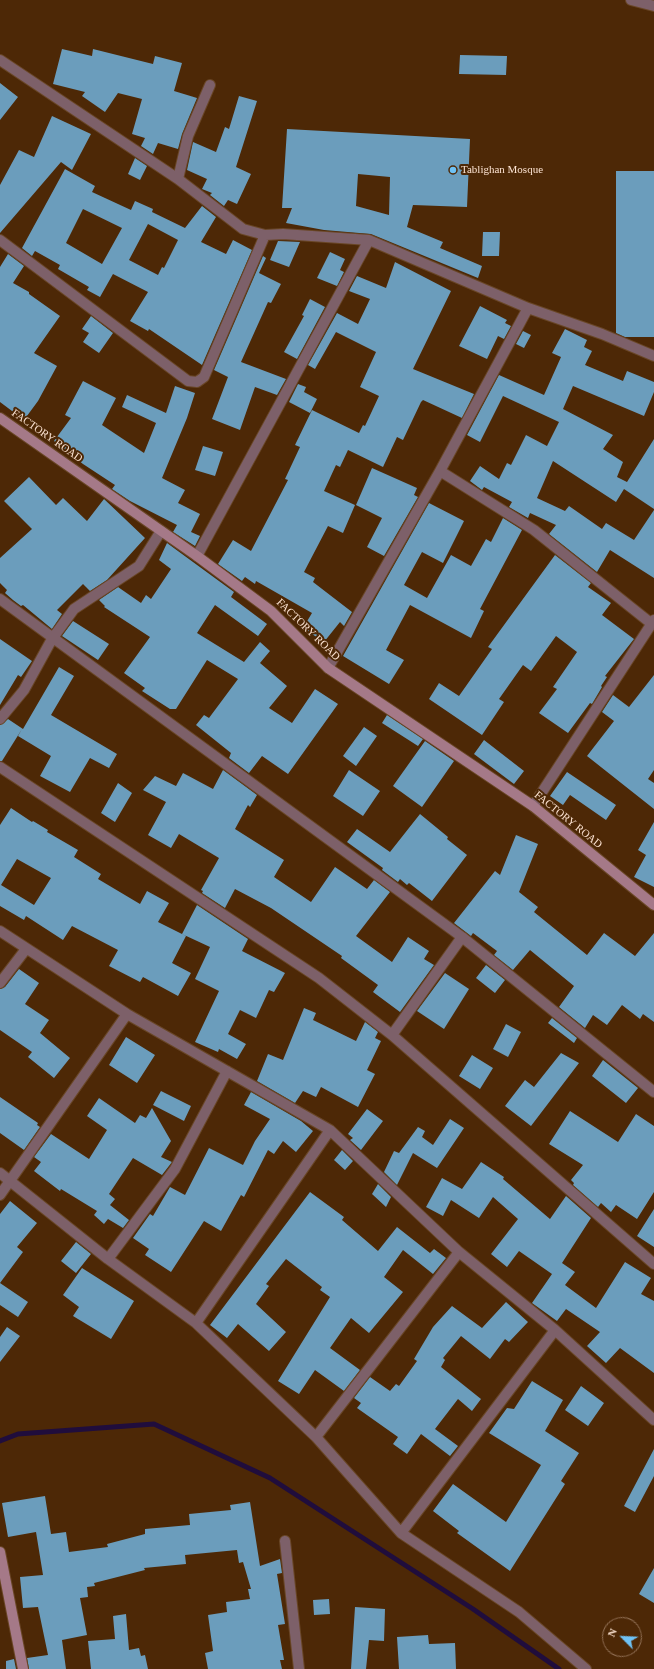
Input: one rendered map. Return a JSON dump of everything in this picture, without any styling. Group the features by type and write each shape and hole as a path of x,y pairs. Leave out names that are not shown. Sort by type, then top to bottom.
{"street":[{"path":"631,0 654,6"},
{"path":"0,60 178,179 243,229 265,235 283,234 369,240 528,308 602,334 654,356"},
{"path":"178,179 188,136 210,85"},
{"path":"0,240 188,381 197,382 204,377 265,235"},
{"path":"197,556 369,240"},
{"path":"328,668 440,471 528,308"},
{"name":"FACTORY ROAD","path":"0,418 197,556 271,610 328,668 533,806 654,905"},
{"path":"440,471 534,530 653,622 533,806"},
{"path":"0,719 24,690 52,639 74,609 139,566 161,531"},
{"path":"0,599 52,639 462,937 654,1092"},
{"path":"0,767 319,978 392,1035 654,1264"},
{"path":"0,931 127,1014 330,1130 459,1252 554,1330 654,1420"},
{"path":"392,1035 462,937"},
{"path":"0,983 26,949"},
{"path":"0,1195 127,1014"},
{"path":"108,1259 175,1169 227,1071"},
{"path":"196,1323 330,1130"},
{"path":"0,1173 108,1259 196,1323 316,1437 400,1533 519,1612 586,1669"},
{"path":"316,1437 459,1252"},
{"path":"400,1533 554,1330"},
{"path":"284,1542 299,1669"},
{"path":"0,1552 23,1669"}],"building":[{"path":"62,49 92,56 93,49 153,64 155,56 182,63 174,91 197,98 182,134 178,149 158,143 153,154 141,146 145,138 132,134 142,99 118,93 105,112 82,96 85,92 53,84"},
{"path":"460,55 507,56 506,75 459,74"},
{"path":"0,83 18,97 0,120"},
{"path":"239,96 257,101 236,167 251,174 237,204 228,200 224,206 210,195 212,193 202,189 207,179 187,170 193,142 216,152 225,127 229,129"},
{"path":"52,116 91,134 72,170 61,162 0,233 0,185 19,150 34,157"},
{"path":"287,129 470,139 467,207 413,205 407,227 443,242 440,248 482,266 478,278 371,234 324,230 286,223 292,208 282,208","holes":["358,174 390,177 389,215 356,206"]},
{"path":"135,158 147,166 140,180 128,174"},
{"path":"65,169 95,186 92,192 131,210 135,201 153,209 152,212 185,228 202,206 216,217 201,242 226,254 233,240 252,250 202,365 149,329 148,331 130,321 148,292 113,274 100,297 87,290 89,287 58,269 60,265 35,251 32,256 22,248","holes":["83,209 122,228 102,264 66,243","148,224 178,240 164,268 162,267 158,275 129,260"]},
{"path":"616,171 654,171 654,337 625,337 616,333"},
{"path":"483,232 500,232 499,256 482,256"},
{"path":"278,241 300,242 289,267 270,260"},
{"path":"330,252 345,259 340,270 344,272 337,286 317,278"},
{"path":"8,254 24,266 13,283 29,292 29,294 60,316 34,353 57,366 38,401 24,420 0,402 0,267"},
{"path":"263,256 266,258 259,273 281,284 271,303 268,302 241,362 286,379 277,395 255,387 240,430 212,419 228,377 214,370"},
{"path":"395,262 451,291 413,369 474,394 462,418 423,400 403,440 397,437 383,467 348,450 340,467 336,465 324,491 355,505 343,533 328,526 304,572 315,578 313,582 352,612 344,626 340,622 324,642 303,628 312,613 256,581 255,584 245,577 242,581 218,564 233,540 251,551 288,480 285,479 300,447 295,445 312,410 359,433 363,425 365,426 379,396 360,387 376,352 336,332 315,369 308,365 337,313 358,324 370,299 349,291 357,276 386,288"},
{"path":"310,299 325,307 297,359 284,352 304,316 302,315"},
{"path":"480,306 507,320 505,323 511,326 504,339 498,336 487,359 459,346"},
{"path":"91,316 113,333 99,353 83,342 89,333 82,329"},
{"path":"565,329 587,340 584,347 592,351 585,365 623,381 627,371 654,382 654,392 644,416 573,386 563,409 613,435 603,449 623,462 617,477 627,482 654,439 654,509 624,489 616,502 553,461 537,498 565,511 569,506 602,529 606,523 634,540 654,510 654,578 610,550 597,572 549,534 556,525 530,513 528,518 509,507 512,502 484,487 482,490 470,481 480,466 499,479 507,463 511,465 526,435 547,446 559,422 503,396 480,442 467,435 499,375 544,395 561,357 552,353"},
{"path":"523,331 531,335 524,348 516,344"},
{"path":"83,381 116,398 102,425 144,453 156,423 122,407 127,395 166,413 175,386 195,393 187,418 162,478 185,490 178,503 200,514 191,532 200,536 195,546 173,532 177,525 130,501 112,489 115,485 83,464 54,441 71,418 65,415"},
{"path":"298,384 306,387 304,392 317,399 310,413 289,402"},
{"path":"203,446 223,452 215,476 195,470"},
{"path":"372,468 417,488 414,495 418,497 384,556 367,547 382,518 356,505"},
{"path":"29,477 56,505 63,498 87,521 104,499 145,538 107,580 90,591 83,584 57,610 62,614 52,629 23,605 21,606 5,593 7,590 0,583 0,558 32,529 4,501"},
{"path":"429,503 464,521 443,563 422,552 404,585 427,598 451,555 471,566 486,539 491,542 503,518 522,530 480,609 484,611 471,638 410,605 386,650 404,660 389,684 343,656"},
{"path":"167,543 234,592 231,597 267,624 258,636 215,605 197,633 244,662 260,642 270,651 260,663 287,686 269,708 292,723 315,689 338,704 288,774 262,756 249,773 229,758 231,753 196,725 204,715 209,718 238,679 207,660 176,709 170,709 142,691 145,688 124,673 150,637 104,607 105,606 99,600 118,587 141,603 146,595 151,599 171,569 159,560"},
{"path":"555,555 591,583 588,587 611,603 602,615 634,639 605,676 607,677 592,704 590,703 568,733 539,713 557,689 553,687 577,652 556,636 531,671 523,665 499,699 504,702 482,735 429,699 439,683 459,696 492,649 488,647"},
{"path":"73,621 109,644 98,660 62,636"},
{"path":"0,639 32,661 21,677 18,675 0,705"},
{"path":"59,667 74,676 51,715 117,754 109,768 90,758 70,792 40,776 51,756 18,736 22,729 2,761 0,761 0,725 8,719 23,729"},
{"path":"654,675 654,770 648,779 654,783 654,809 587,756 614,721 602,712 613,695 629,707"},
{"path":"387,715 423,739 418,746 382,723"},
{"path":"364,727 377,736 356,766 343,756"},
{"path":"484,740 524,771 514,784 474,754"},
{"path":"425,741 454,761 422,807 393,786"},
{"path":"223,770 257,795 250,807 248,805 235,829 284,860 274,877 311,902 335,867 367,889 374,880 390,892 356,936 392,962 408,937 429,951 424,959 434,965 400,1012 373,992 378,985 341,958 342,956 271,908 235,889 225,908 202,893 203,891 201,890 219,858 179,834 171,848 148,835 166,802 143,790 155,776 176,786 183,773 213,789"},
{"path":"349,770 380,791 363,816 333,796"},
{"path":"567,772 616,805 606,820 570,795 563,805 550,796"},
{"path":"118,783 132,793 115,822 101,813"},
{"path":"11,808 32,822 33,821 48,830 47,832 78,850 74,857 101,874 98,879 140,904 147,891 169,903 158,922 186,936 172,963 191,973 178,996 143,977 140,982 109,966 118,950 72,926 63,940 26,916 24,920 0,906 0,825","holes":["17,859 51,878 34,905 1,885"]},
{"path":"420,814 467,855 432,901 409,883 407,885 400,879 398,882 382,870 383,868 347,842 357,829 390,852"},
{"path":"654,822 654,887 634,877 646,855 638,850"},
{"path":"516,835 538,844 519,892 538,907 534,912 587,955 604,933 635,956 654,933 654,1022 643,1014 640,1019 622,1005 607,1025 593,1015 585,1028 559,1007 574,986 530,950 513,970 494,955 497,951 473,933 471,936 454,923 495,871 500,875"},
{"path":"197,905 248,939 242,951 285,973 274,992 269,990 256,1018 240,1010 228,1034 246,1044 237,1059 219,1049 218,1052 195,1042 219,991 195,979 210,947 182,934"},
{"path":"486,965 505,980 495,993 476,978"},
{"path":"19,969 39,983 25,1004 49,1020 40,1033 70,1058 54,1078 28,1057 32,1052 0,1030 0,989 5,987"},
{"path":"445,973 469,989 444,1029 417,1011"},
{"path":"304,1008 316,1013 313,1020 356,1041 365,1022 378,1032 375,1038 381,1041 367,1070 375,1074 358,1107 321,1087 316,1097 303,1091 295,1103 257,1081 268,1054 283,1060"},
{"path":"552,1018 577,1038 574,1043 548,1023"},
{"path":"506,1024 521,1032 508,1057 493,1049"},
{"path":"126,1037 155,1055 137,1083 109,1065"},
{"path":"561,1053 579,1063 531,1126 505,1106 525,1080 534,1087"},
{"path":"472,1055 493,1068 480,1089 459,1076"},
{"path":"603,1060 638,1088 626,1103 592,1076"},
{"path":"161,1091 191,1106 184,1121 153,1105"},
{"path":"251,1092 301,1121 313,1131 296,1152 283,1141 274,1154 268,1150 244,1197 241,1195 221,1231 204,1221 171,1272 145,1255 149,1249 133,1238 150,1214 153,1216 170,1187 185,1195 209,1148 243,1165 255,1141 270,1119 244,1105"},
{"path":"0,1097 38,1123 37,1125 40,1127 24,1150 0,1133"},
{"path":"99,1098 135,1123 140,1115 146,1118 152,1108 171,1141 161,1157 172,1162 162,1175 133,1158 109,1194 115,1199 110,1205 129,1220 123,1228 108,1219 104,1224 94,1215 97,1211 61,1189 60,1191 34,1171 41,1162 34,1157 51,1134 89,1159 107,1130 87,1116"},
{"path":"367,1109 383,1121 361,1150 350,1140 353,1138 348,1134"},
{"path":"570,1111 618,1142 636,1114 654,1126 654,1192 637,1219 616,1205 611,1212 601,1203 598,1207 573,1185 574,1183 571,1180 583,1165 549,1144"},
{"path":"450,1119 464,1128 437,1168 413,1153 397,1185 384,1172 394,1151 399,1153 418,1127 425,1131 422,1137 433,1145"},
{"path":"342,1150 353,1161 345,1170 334,1160"},
{"path":"481,1162 504,1177 503,1179 550,1219 566,1196 591,1218 562,1263 575,1272 565,1285 596,1308 625,1262 651,1278 641,1294 654,1301 654,1373 620,1348 606,1363 587,1346 600,1332 566,1309 557,1321 532,1303 552,1274 519,1251 507,1267 491,1254 518,1219 493,1197 479,1218 451,1200 443,1216 426,1207 442,1178 462,1189"},
{"path":"378,1184 391,1197 386,1207 372,1194"},
{"path":"310,1192 344,1217 342,1220 378,1251 397,1227 430,1253 434,1249 446,1258 433,1274 403,1250 384,1277 403,1292 369,1333 351,1318 330,1348 360,1370 344,1391 315,1370 299,1394 278,1381 330,1297 320,1290 322,1287 286,1259 266,1284 269,1286 256,1304 286,1332 269,1351 238,1324 227,1338 210,1325"},
{"path":"10,1201 37,1223 17,1247 23,1252 0,1283 0,1214"},
{"path":"654,1209 654,1247 637,1236"},
{"path":"76,1242 91,1254 76,1273 61,1261"},
{"path":"82,1268 134,1301 111,1339 73,1316 79,1307 63,1295"},
{"path":"0,1283 28,1302 18,1317 0,1305"},
{"path":"506,1302 528,1322 509,1342 505,1339 490,1359 461,1336 443,1358 445,1360 441,1367 481,1399 472,1411 458,1399 435,1429 458,1446 450,1456 421,1434 407,1454 393,1444 398,1437 357,1408 361,1403 354,1398 370,1377 390,1391 396,1384 399,1386 417,1361 414,1359 433,1327 452,1306 482,1328"},
{"path":"7,1327 20,1336 0,1362 0,1337"},
{"path":"532,1381 563,1400 545,1431 579,1453 561,1481 565,1484 510,1571 457,1533 459,1531 433,1511 453,1484 506,1522 541,1465 489,1433 507,1408 514,1409"},
{"path":"581,1386 604,1403 588,1426 565,1410"},
{"path":"654,1449 654,1476 635,1512 624,1506"},
{"path":"45,1496 51,1534 66,1532 69,1552 108,1547 107,1544 145,1534 145,1529 190,1525 189,1514 231,1510 230,1505 250,1502 260,1566 280,1559 282,1573 277,1574 285,1624 278,1625 284,1660 280,1660 282,1669 208,1669 205,1653 213,1651 208,1615 227,1612 226,1602 250,1599 248,1589 251,1589 243,1562 239,1563 237,1550 185,1555 186,1564 144,1568 145,1570 94,1583 95,1586 87,1587 88,1597 80,1598 87,1635 62,1640 66,1669 29,1669 27,1658 48,1655 38,1607 23,1608 20,1577 43,1575 36,1532 8,1537 2,1503"},
{"path":"654,1568 654,1603 639,1594"},
{"path":"329,1599 330,1614 314,1615 313,1600"},
{"path":"355,1607 385,1609 384,1641 369,1640 366,1669 351,1669"},
{"path":"126,1614 129,1650 139,1648 141,1656 145,1655 148,1669 91,1669 88,1641 115,1639 113,1616"},
{"path":"428,1635 429,1644 455,1643 456,1669 399,1669 397,1637"},
{"path":"14,1659 16,1669 6,1669 6,1661"}],"waterway":[{"path":"0,1441 18,1434 154,1424 270,1478 473,1609 559,1669"}],"place":[{"name":"Tablighan Mosque","path":"453,170"}]}
